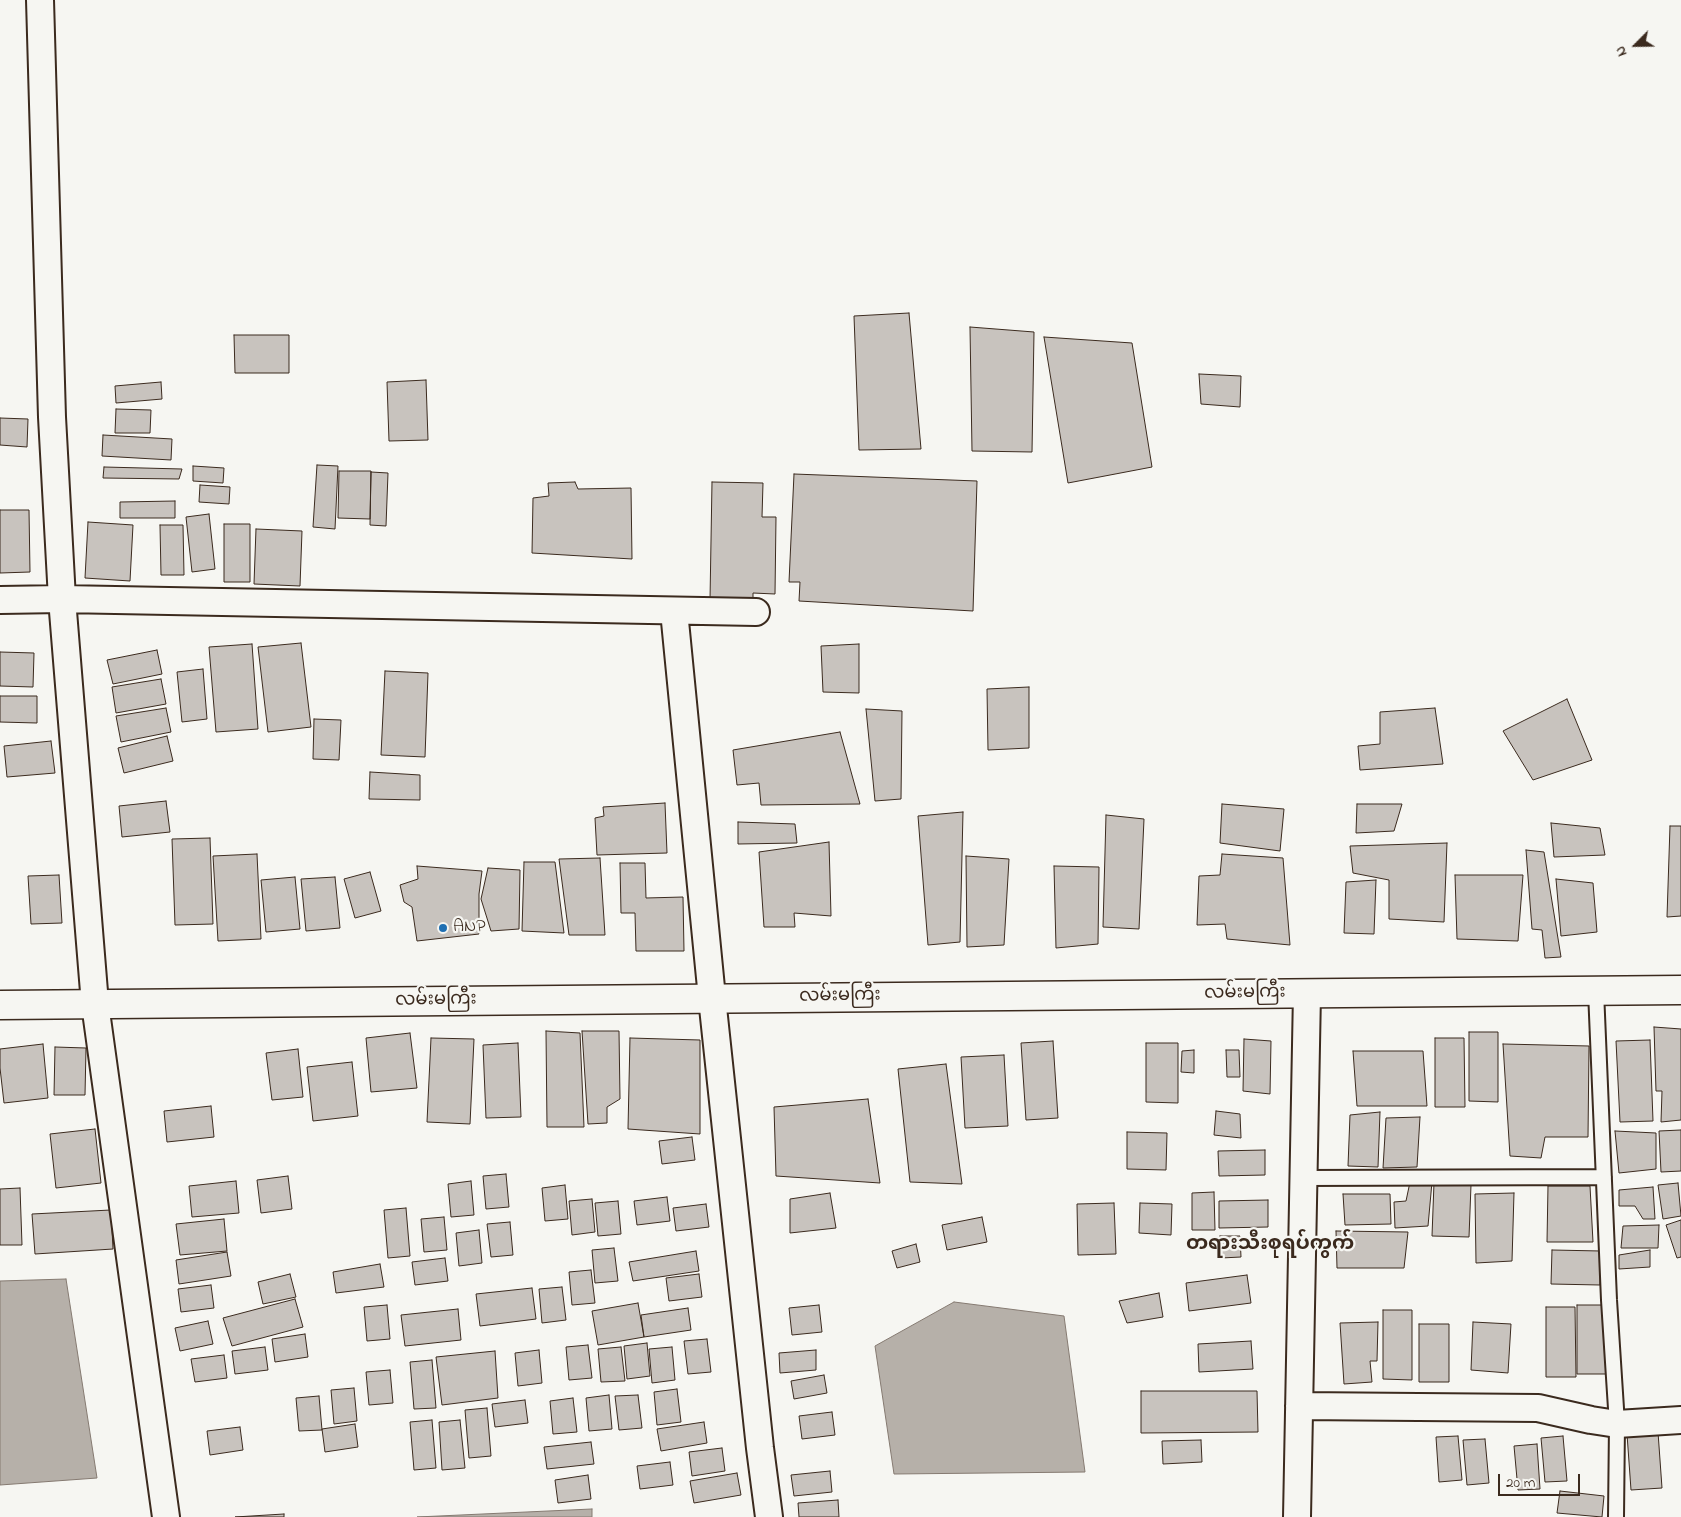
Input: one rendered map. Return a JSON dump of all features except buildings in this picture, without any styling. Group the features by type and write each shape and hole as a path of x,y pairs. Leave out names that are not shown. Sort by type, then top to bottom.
{"main road":[{"name":"လမ်းမကြီး","path":"0,1005 1681,990"}],"street":[{"path":"40,0 52,417 62,599 95,1004 166,1517"},
{"path":"0,600 62,599 756,612"},
{"path":"674,610 712,998 769,1517"},
{"path":"1297,1517 1307,993"},
{"path":"1299,1406 1538,1408 1617,1424 1681,1420"}],"lane":[{"path":"1596,991 1609,1300 1617,1424 1616,1517"},
{"path":"1304,1178 1604,1177"}],"shaded area":[{"path":"66,1279 97,1478 0,1485 0,1281"},
{"path":"954,1302 1064,1316 1085,1472 894,1474 875,1346"},
{"path":"592,1509 592,1517 417,1517"}],"place":[{"name":"ANP","path":"443,928"}],"district":[{"name":"တရားသီးစုရပ်ကွက်","path":"1270,1246"}]}
